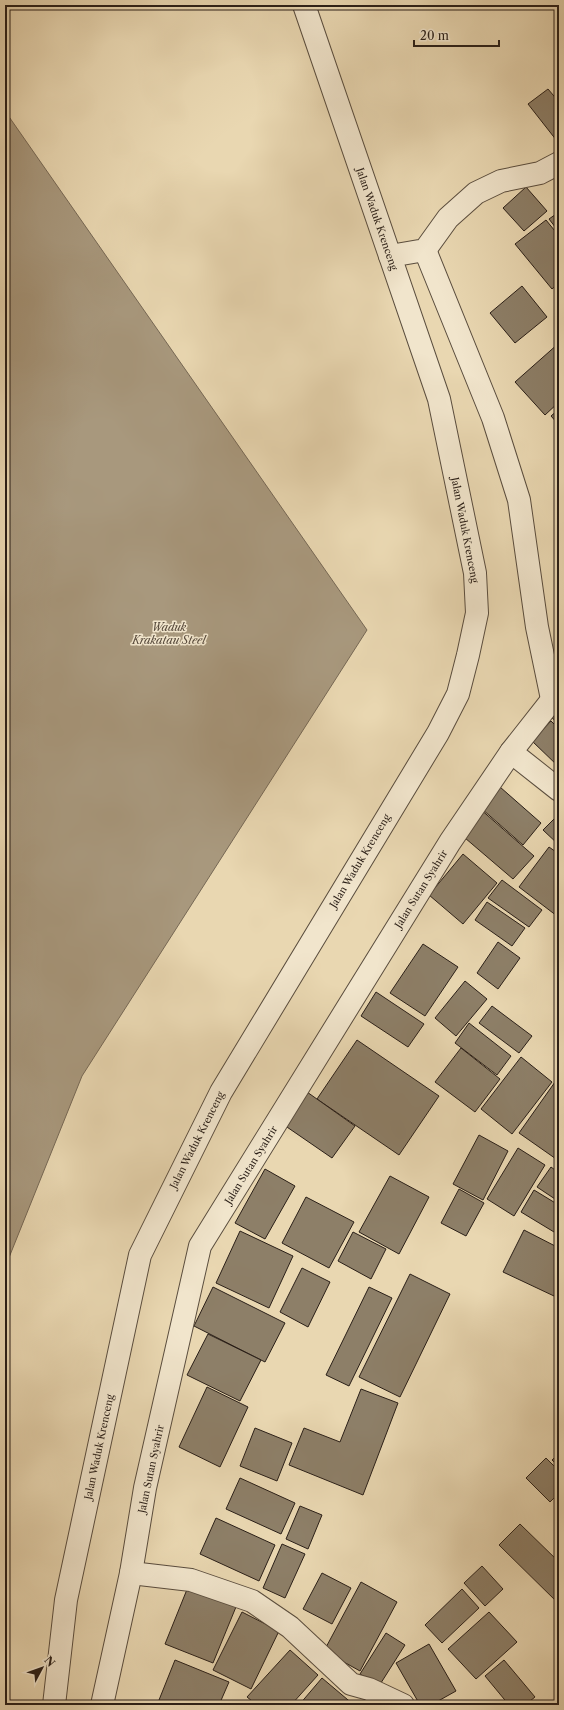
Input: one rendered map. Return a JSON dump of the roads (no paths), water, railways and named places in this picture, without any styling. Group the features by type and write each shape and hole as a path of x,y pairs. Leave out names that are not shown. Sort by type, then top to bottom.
{"street":[{"name":"Jalan Waduk Krenceng","path":"54,1705 66,1600 140,1255 221,1092 438,733 458,694 477,613 475,573 439,399 304,5"},
{"path":"390,256 425,250 448,218 476,193 501,181 540,173 559,163"},
{"path":"425,250 493,418 519,500 538,627 556,695"},
{"name":"Jalan Sutan Syahrir","path":"102,1705 132,1573 145,1488 200,1246 450,842 511,752 556,695"},
{"path":"511,752 559,790"},
{"path":"132,1573 192,1580 252,1600 290,1627 352,1684 369,1689 403,1705"}],"water":[{"name":"Waduk Krakatau Steel","path":"5,111 367,630 82,1076 6,1265 5,1271"}]}
